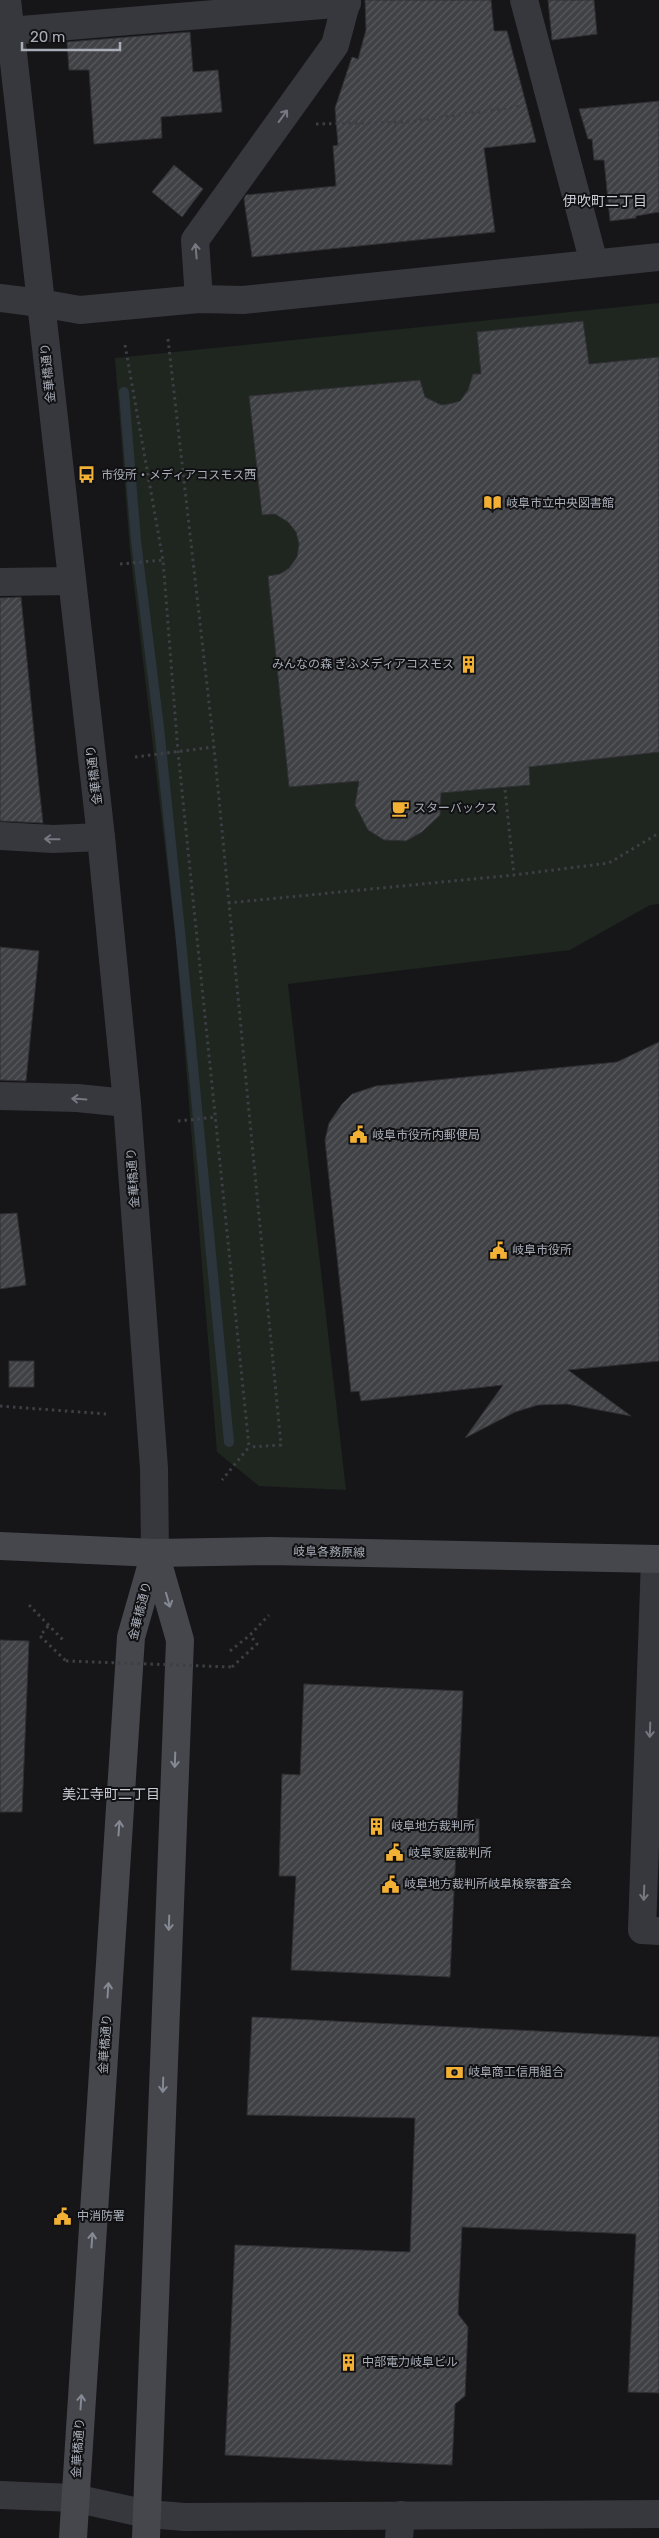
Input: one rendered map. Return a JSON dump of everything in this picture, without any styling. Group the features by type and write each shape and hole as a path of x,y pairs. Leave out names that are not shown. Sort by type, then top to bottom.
{"main road":[{"name":"岐阜各務原線","path":"0,1546 155,1553 280,1551 657,1559"},
{"name":"金華橋通り","path":"72,2538 131,1637 155,1553"},
{"name":"金華橋通り","path":"146,2526 180,1640 155,1553"}],"street":[{"name":"金華橋通り","path":"7,0 9,32 101,837 127,1103 154,1468 155,1553"},
{"path":"524,0 594,263"},
{"path":"9,32 347,1 334,45 195,240 199,299"},
{"path":"0,298 80,310 199,299 242,300 659,257"},
{"path":"0,582 71,581"},
{"path":"0,836 53,839 101,837"},
{"path":"0,1096 78,1098 127,1103"},
{"path":"657,1559 642,1930 659,1931"},
{"path":"0,2495 74,2498 146,2526 185,2517 400,2527 659,2514"}],"path":[{"path":"276,126 408,122 550,102"},
{"path":"168,339 214,747 281,1445 249,1447"},
{"path":"125,345 163,560 178,752 217,1117 249,1447 222,1480"},
{"path":"120,564 163,560"},
{"path":"134,757 214,747"},
{"path":"505,790 514,875"},
{"path":"228,903 514,875 609,863 659,833"},
{"path":"178,1121 217,1117"},
{"path":"0,1406 106,1414"},
{"path":"29,1605 64,1642"},
{"path":"230,1651 250,1635 269,1615"},
{"path":"48,1626 40,1636 66,1661 232,1667 257,1644 250,1635"}],"shaded area":[{"name":"みんなの森 ぎふメディアコスモス","path":"659,303 659,904 650,905 570,950 288,984 346,1490 259,1486 217,1452 176,941 130,551 115,358"}],"building":[{"path":"365,0 491,0 494,31 507,31 536,142 484,148 495,232 252,257 244,199 246,195 336,186 333,146 338,145 335,108 352,57 358,59 366,30"},
{"path":"548,0 594,0 597,34 552,40"},
{"path":"190,32 193,72 218,70 222,112 161,117 162,138 94,144 89,70 69,70 67,42"},
{"path":"659,101 659,212 636,216 636,218 610,221 604,160 594,160 592,139 588,139 579,109"},
{"path":"174,165 203,189 182,217 152,192"},
{"name":"みんなの森 ぎふメディアコスモス","path":"583,321 589,364 659,357 659,752 529,767 530,785 441,793 440,815 422,832 406,841 384,840 368,830 355,805 359,781 289,787 268,576 280,574 289,568 297,557 299,544 296,532 288,522 275,514 262,515 249,396 420,380 425,397 441,405 449,404 460,401 468,390 473,374 481,374 477,332"},
{"path":"21,597 43,823 0,821 0,598"},
{"path":"0,947 39,951 26,1081 0,1080"},
{"name":"岐阜市役所","path":"659,1042 659,1361 568,1370 631,1416 567,1404 538,1405 515,1412 465,1438 503,1385 361,1401 359,1391 351,1392 325,1140 329,1123 342,1104 352,1094 376,1086 617,1062"},
{"path":"17,1213 26,1285 0,1289 0,1214"},
{"path":"9,1361 34,1361 34,1387 9,1387"},
{"path":"0,1640 29,1641 22,1812 0,1812"},
{"name":"岐阜地方裁判所","path":"304,1684 463,1691 457,1819 479,1819 479,1849 456,1849 450,1977 291,1970 296,1876 279,1876 282,1774 300,1775"},
{"path":"252,2017 659,2037 659,2393 628,2392 636,2234 462,2227 458,2314 468,2327 465,2396 455,2404 452,2465 225,2455 235,2245 410,2252 415,2118 247,2115"}],"waterway":[{"path":"124,392 136,541 159,727 229,1442"}],"place":[{"name":"市役所・メディアコスモス西","path":"87,475"},
{"name":"岐阜市立中央図書館","path":"492,503"},
{"name":"みんなの森 ぎふメディアコスモス","path":"468,664"},
{"name":"スターバックス","path":"400,808"},
{"name":"岐阜市役所内郵便局","path":"358,1135"},
{"name":"岐阜市役所","path":"498,1250"},
{"name":"岐阜地方裁判所","path":"377,1826"},
{"name":"岐阜家庭裁判所","path":"394,1853"},
{"name":"岐阜地方裁判所岐阜検察審査会","path":"390,1884"},
{"name":"岐阜商工信用組合","path":"454,2072"},
{"name":"中消防署","path":"63,2216"},
{"name":"中部電力岐阜ビル","path":"348,2362"}],"district":[{"name":"伊吹町二丁目","path":"605,201"},
{"name":"美江寺町二丁目","path":"111,1794"}]}
